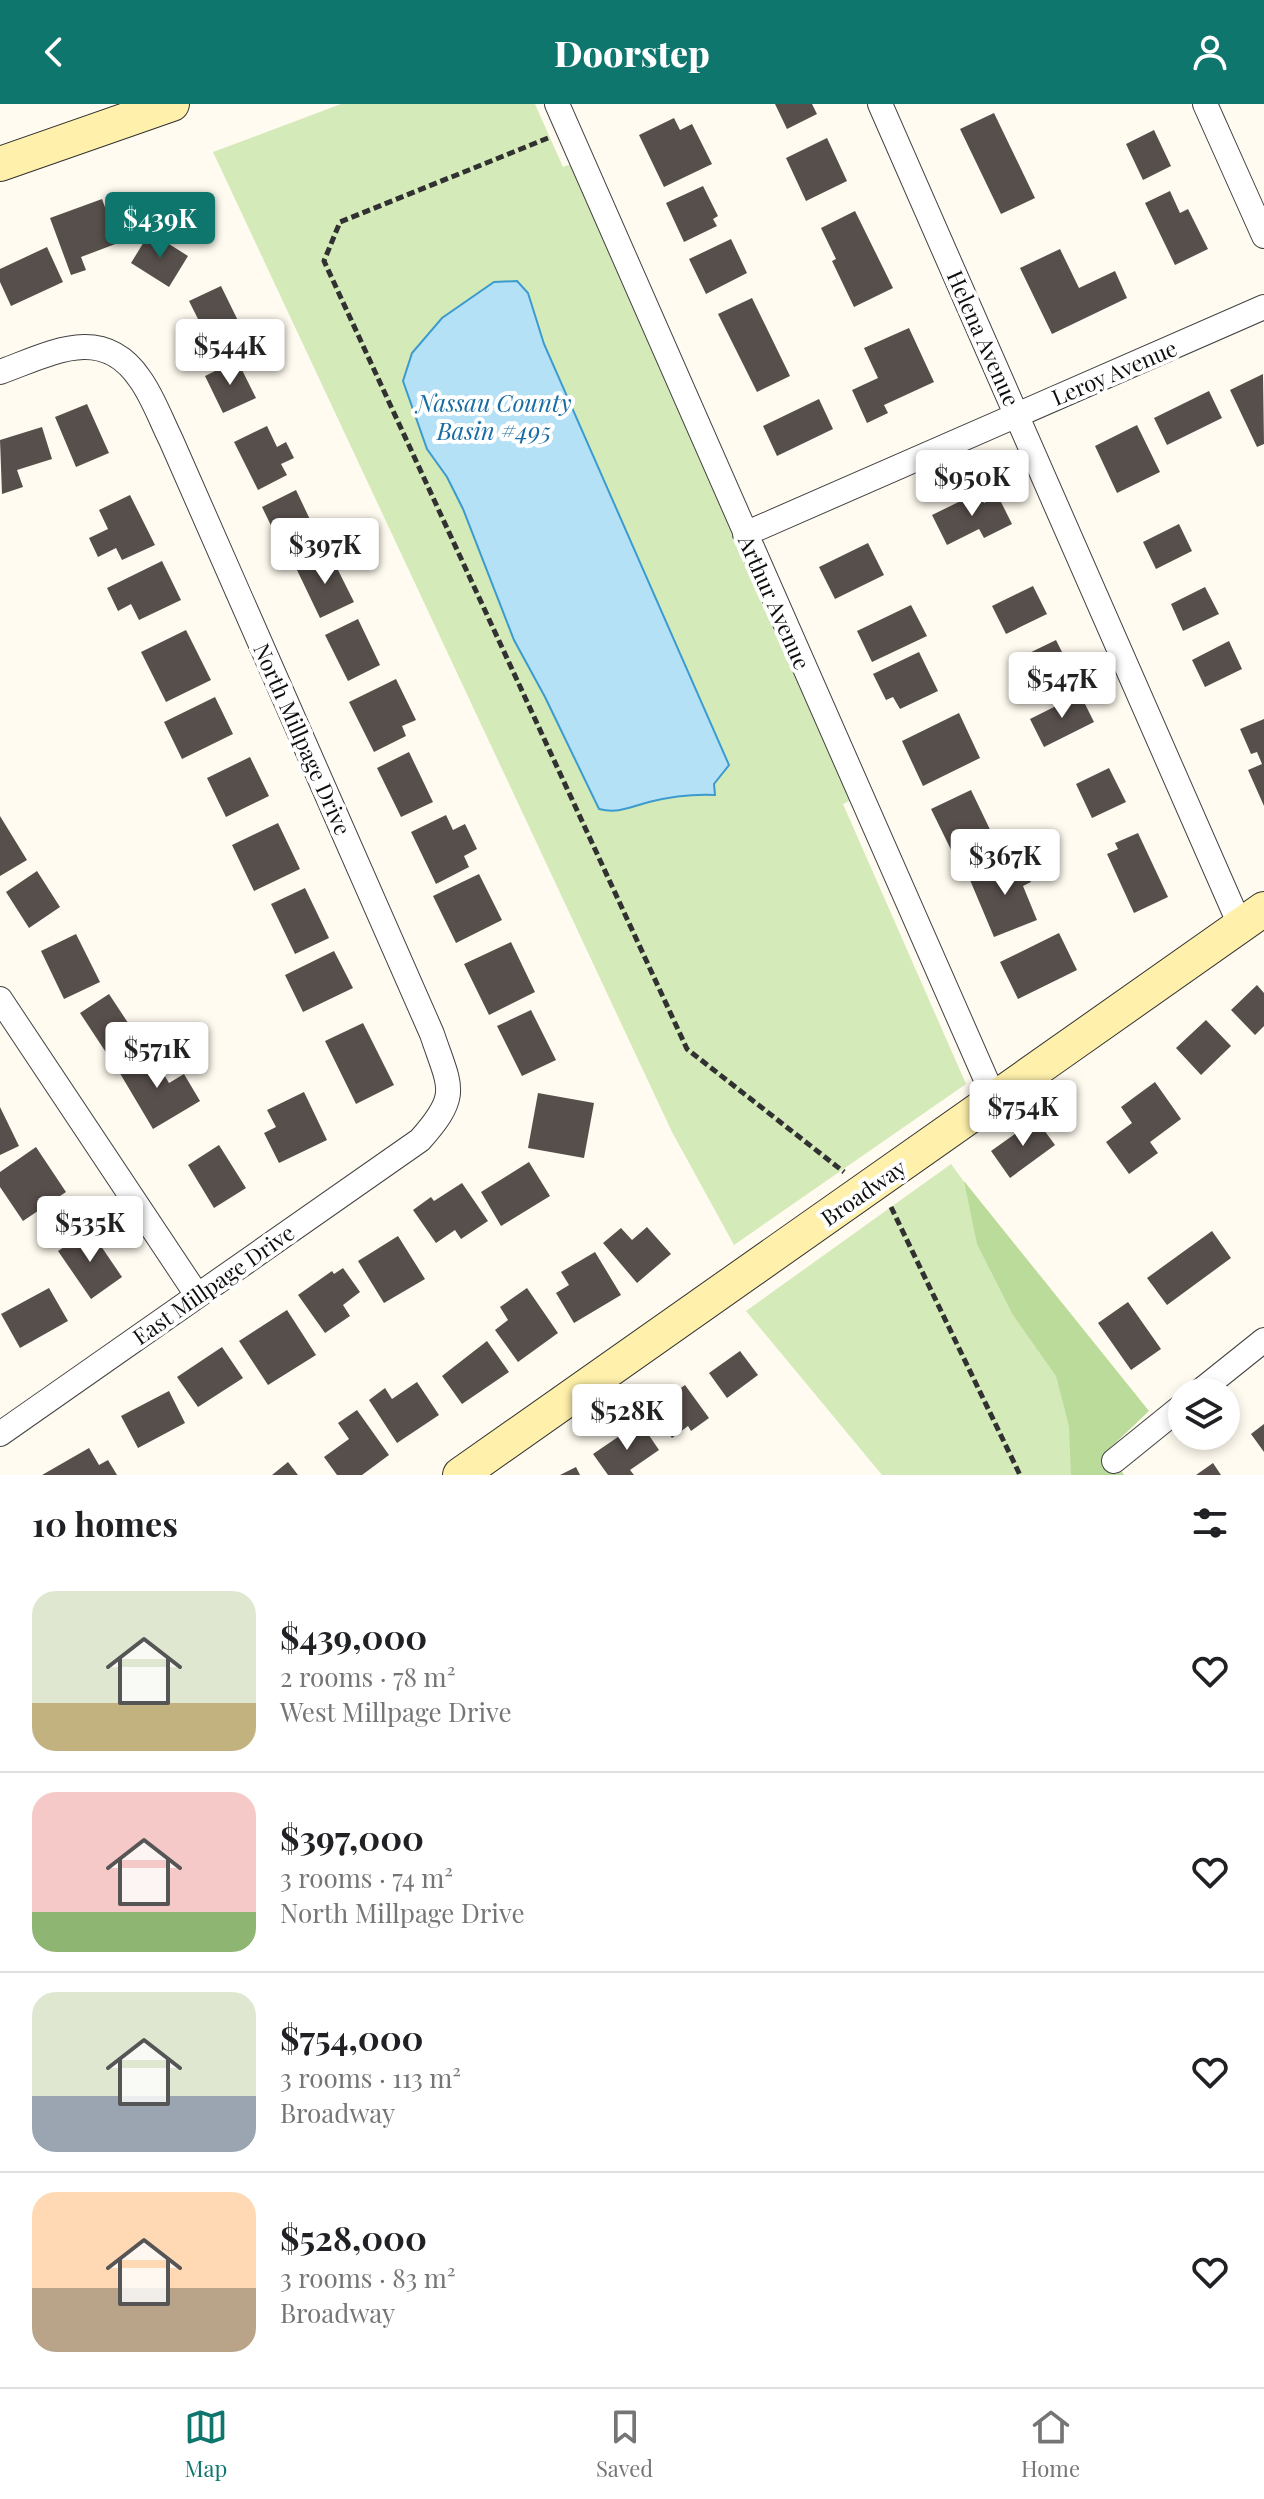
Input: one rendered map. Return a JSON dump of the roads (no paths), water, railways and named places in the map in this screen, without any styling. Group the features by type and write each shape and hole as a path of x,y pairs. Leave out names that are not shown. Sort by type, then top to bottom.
{"main road":[{"path":"0,164 172,104"},
{"name":"Broadway","path":"460,1475 1252,917"}],"street":[{"name":"Arthur Avenue","path":"557,104 995,1100"},
{"name":"Helena Avenue","path":"880,104 1017,414 1252,917"},
{"path":"1205,104 1264,236"},
{"name":"Leroy Avenue","path":"745,534 1264,307"},
{"name":"North Millpage Drive","path":"0,372 65,349 85,346 106,349 115,354 140,379 171,440 432,1034 451,1088 442,1115 426,1133"},
{"path":"0,999 197,1295"},
{"name":"East Millpage Drive","path":"0,1434 426,1133"},
{"path":"1216,1378 1264,1340"},
{"path":"1114,1461 1168,1417"}],"water":[{"name":"Nassau County Basin #495","path":"517,281 528,293 544,344 729,765 714,784 715,795 673,797 618,810 599,809 514,640 463,509 447,477 427,449 403,381 412,353 442,318 494,282"}]}
